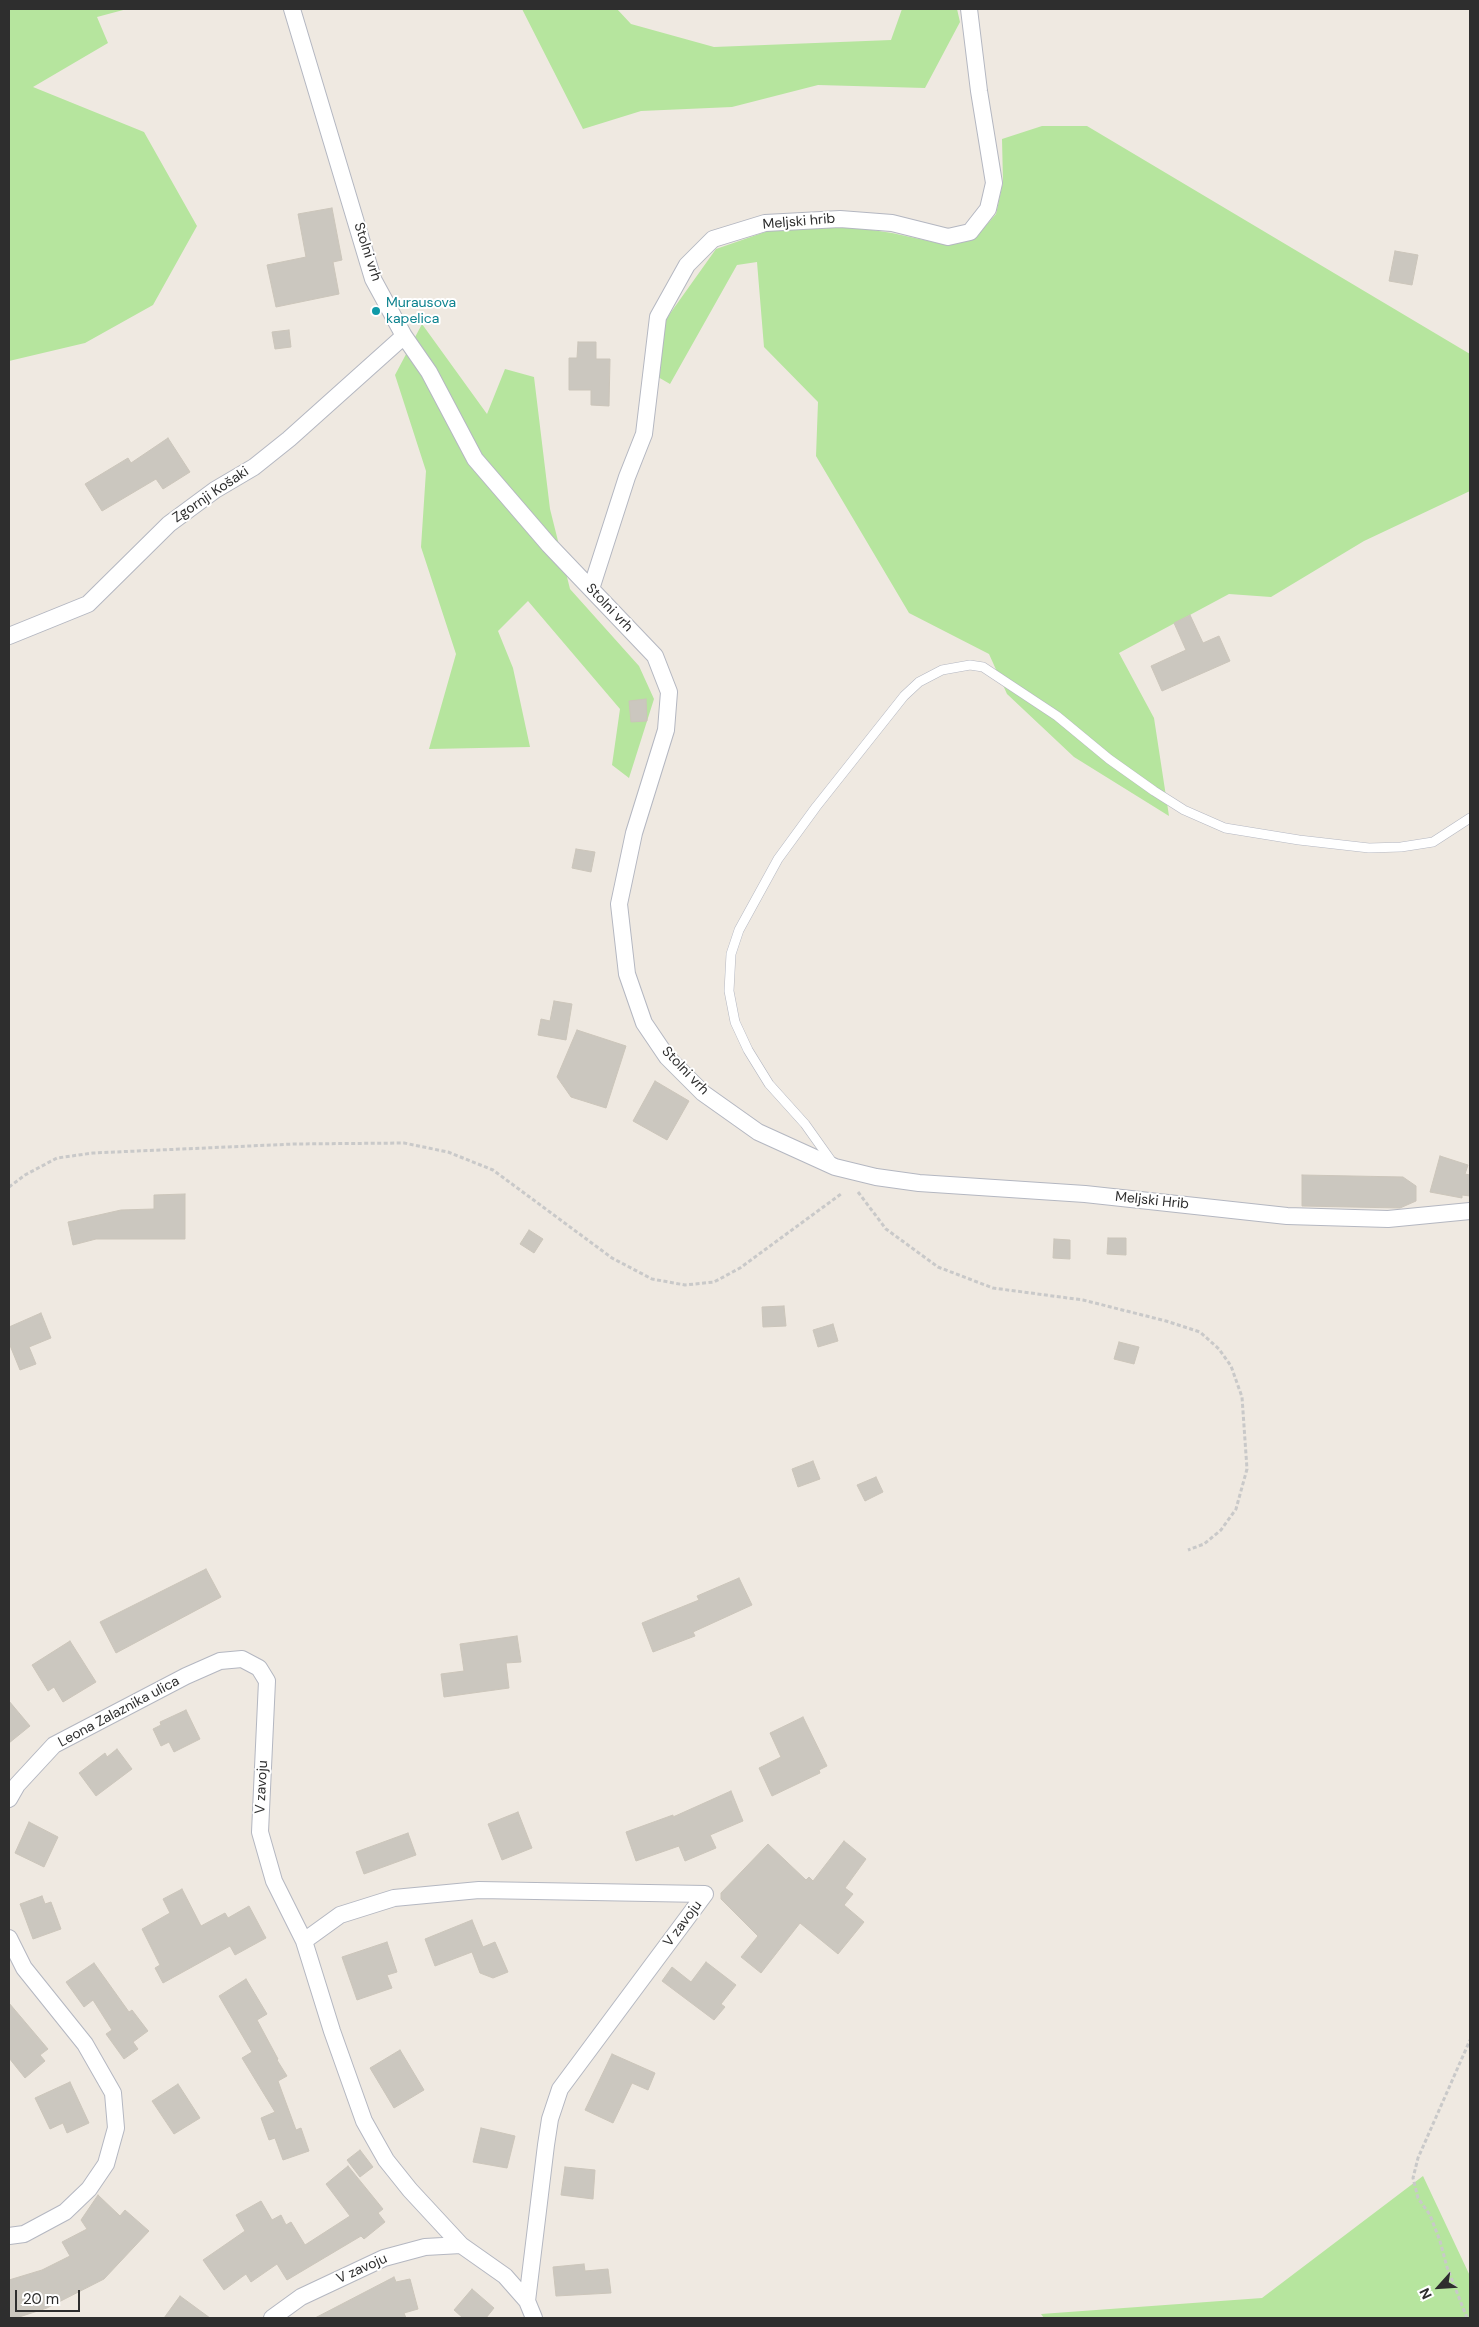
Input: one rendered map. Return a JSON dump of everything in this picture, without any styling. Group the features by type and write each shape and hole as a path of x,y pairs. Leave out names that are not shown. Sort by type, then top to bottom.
{"street":[{"name":"Stolni vrh","path":"292,9 373,279 404,336 430,372 475,459 549,545 654,656 669,692 666,730 634,833 619,904 626,974 644,1023 667,1058 703,1092 758,1132 834,1167"},
{"name":"Meljski hrib","path":"591,589 627,477 644,434 658,318 687,265 713,239 765,223 840,219 892,223 948,237 970,232 988,209 994,183 979,91 969,9"},
{"name":"Zgornji Košaki","path":"9,636 88,604 169,524 215,490 254,467 404,336"},
{"name":"Meljski Hrib","path":"834,1167 876,1177 919,1183 1085,1194 1287,1216 1388,1219 1470,1211"},
{"name":"V zavoju","path":"220,1661 242,1659 259,1668 267,1680 260,1832 274,1881 304,1941 332,2031 364,2121 392,2167 410,2190 460,2246 505,2276 526,2301 534,2318"},
{"name":"Leona Zalaznika ulica","path":"9,1799 17,1785 54,1746 186,1676 220,1661"},
{"name":"V zavoju","path":"304,1941 340,1915 401,1897 479,1890 705,1894 560,2089 550,2119 526,2301"},
{"path":"9,1938 24,1968 85,2044 113,2093 116,2128 106,2164 89,2189 65,2212 24,2234 9,2236"},
{"name":"V zavoju","path":"272,2318 301,2297 384,2258 425,2247 460,2246"}],"lane":[{"path":"834,1167 805,1124 769,1084 748,1050 735,1022 729,991 731,954 739,930 778,859 816,807 904,696 919,682 942,670 970,665 983,667 1057,716 1110,759 1154,791 1184,810 1225,828 1352,846 1400,847 1432,842 1470,818"}],"path":[{"path":"9,1187 25,1175 57,1158 93,1153 294,1144 404,1143 448,1152 493,1170 612,1258 652,1279 685,1285 714,1282 740,1268 841,1194"},
{"path":"854,1185 886,1229 938,1267 993,1288 1083,1300 1166,1321 1200,1332 1219,1349 1232,1366 1242,1397 1247,1469 1236,1509 1221,1530 1204,1544 1188,1550"},
{"path":"1467,2318 1447,2267 1430,2214 1418,2198 1413,2178 1418,2158 1470,2040"}],"green space":[{"path":"9,9 127,9 97,17 108,43 33,87 144,132 197,226 153,305 85,343 9,361"},
{"path":"522,9 617,9 631,24 714,47 891,40 902,9 957,9 960,22 925,88 818,85 732,107 641,111 583,129"},
{"path":"1042,126 1087,126 1470,354 1470,491 1364,541 1271,597 1229,594 1119,653 1154,718 1169,816 1074,757 1007,694 989,654 909,613 816,456 818,402 764,347 757,262 737,265 670,384 658,377 664,322 716,249 768,231 840,225 892,233 947,245 975,238 996,214 1003,182 1002,139"},
{"path":"422,324 487,414 505,369 534,377 550,509 570,589 639,666 654,699 629,778 612,765 620,709 528,601 498,631 513,668 530,747 429,749 456,654 421,547 426,471 395,375"},
{"path":"1423,2176 1470,2276 1470,2318 1044,2318 1041,2314 1262,2298"}],"building":[{"path":"332,208 342,260 333,262 339,294 276,307 267,265 306,257 298,214"},
{"path":"1395,251 1418,255 1412,285 1389,281"},
{"path":"289,330 291,347 275,349 272,332"},
{"path":"578,342 596,342 596,359 610,359 609,406 591,405 591,390 569,390 569,358 577,358"},
{"path":"168,438 190,472 163,489 156,479 102,511 85,484 128,458 131,463"},
{"path":"1190,615 1203,643 1219,636 1230,661 1162,691 1151,666 1186,650 1174,623"},
{"path":"646,699 647,721 631,722 629,701"},
{"path":"576,849 595,852 591,872 572,868"},
{"path":"554,1001 572,1004 566,1040 538,1035 541,1019 550,1021"},
{"path":"577,1030 626,1046 606,1108 571,1097 557,1077"},
{"path":"655,1081 689,1101 667,1140 633,1121"},
{"path":"1440,1156 1468,1165 1465,1174 1470,1175 1470,1196 1462,1195 1462,1198 1430,1192"},
{"path":"1302,1175 1403,1177 1416,1186 1416,1201 1400,1208 1302,1206"},
{"path":"185,1194 185,1239 96,1239 73,1245 68,1222 121,1210 154,1209 154,1195"},
{"path":"529,1230 543,1239 534,1253 520,1244"},
{"path":"1108,1238 1126,1238 1126,1255 1107,1254"},
{"path":"1054,1239 1070,1240 1070,1259 1053,1258"},
{"path":"784,1306 786,1326 763,1327 762,1307"},
{"path":"41,1313 51,1338 29,1347 36,1364 20,1370 9,1343 9,1327"},
{"path":"833,1324 838,1341 818,1347 813,1330"},
{"path":"1119,1342 1139,1347 1134,1364 1114,1359"},
{"path":"813,1461 820,1479 798,1487 792,1469"},
{"path":"876,1477 883,1492 865,1501 857,1485"},
{"path":"206,1569 221,1597 116,1653 100,1622"},
{"path":"739,1578 752,1605 693,1632 695,1636 653,1652 642,1623 699,1600 697,1596"},
{"path":"517,1636 521,1662 506,1663 509,1688 444,1697 441,1674 464,1671 460,1644"},
{"path":"70,1641 96,1682 63,1702 54,1687 48,1691 32,1665"},
{"path":"9,1701 30,1726 9,1743"},
{"path":"186,1710 200,1739 174,1752 169,1742 161,1746 153,1729 161,1725 160,1722"},
{"path":"803,1717 827,1766 819,1770 820,1773 772,1796 759,1768 781,1757 770,1733"},
{"path":"117,1749 132,1769 96,1796 79,1773 105,1753 107,1757"},
{"path":"731,1791 743,1821 710,1835 716,1848 685,1861 679,1846 636,1861 626,1832 673,1815 673,1817"},
{"path":"518,1812 532,1848 502,1860 488,1824"},
{"path":"29,1822 58,1837 44,1867 15,1853"},
{"path":"408,1833 416,1855 364,1874 356,1852"},
{"path":"844,1841 866,1859 845,1888 853,1894 844,1905 864,1922 838,1954 800,1923 761,1973 741,1957 758,1936 721,1899 721,1893 768,1844 806,1880 809,1877 813,1881"},
{"path":"182,1889 201,1926 225,1913 228,1918 249,1906 266,1938 235,1955 230,1946 163,1983 155,1968 160,1965 142,1929 170,1913 163,1899"},
{"path":"42,1896 45,1904 51,1902 61,1929 33,1939 20,1904"},
{"path":"472,1920 483,1947 495,1942 508,1972 493,1978 480,1973 472,1952 435,1966 425,1939"},
{"path":"387,1942 397,1972 387,1975 392,1988 357,2000 342,1957"},
{"path":"706,1962 736,1985 721,2004 725,2007 714,2020 662,1981 672,1967 691,1982"},
{"path":"94,1963 129,2012 132,2010 148,2031 133,2042 138,2049 124,2059 106,2034 112,2030 93,2000 84,2007 66,1982"},
{"path":"246,1979 267,2014 257,2020 287,2076 278,2081 296,2130 301,2128 309,2151 283,2160 275,2138 269,2140 261,2118 275,2112 242,2058 252,2052 219,1996"},
{"path":"9,2003 48,2049 40,2055 45,2061 25,2078 9,2058"},
{"path":"400,2050 424,2090 394,2108 370,2068"},
{"path":"612,2054 655,2073 648,2090 632,2083 613,2123 585,2110"},
{"path":"70,2082 89,2123 67,2133 63,2123 50,2129 35,2098"},
{"path":"178,2084 200,2118 174,2134 152,2101"},
{"path":"481,2128 515,2136 507,2168 473,2162"},
{"path":"360,2150 373,2167 360,2177 347,2160"},
{"path":"348,2166 383,2209 378,2213 385,2222 364,2239 361,2236 287,2280 277,2264 251,2282 246,2274 224,2290 203,2260 245,2231 236,2215 261,2201 272,2220 281,2215 286,2225 291,2222 305,2245 350,2216 326,2184"},
{"path":"565,2167 595,2170 593,2199 561,2195"},
{"path":"98,2195 120,2216 125,2210 149,2231 104,2279 47,2308 16,2318 9,2318 9,2280 42,2270 70,2256 62,2242 87,2229 81,2220"},
{"path":"584,2264 585,2271 608,2269 611,2293 556,2296 553,2267"},
{"path":"394,2277 396,2282 410,2279 418,2309 404,2313 406,2318 315,2318"},
{"path":"472,2289 494,2308 486,2318 463,2318 454,2310"},
{"path":"180,2296 210,2318 164,2318"}],"place":[{"name":"Murausova kapelica","path":"376,311"}]}
